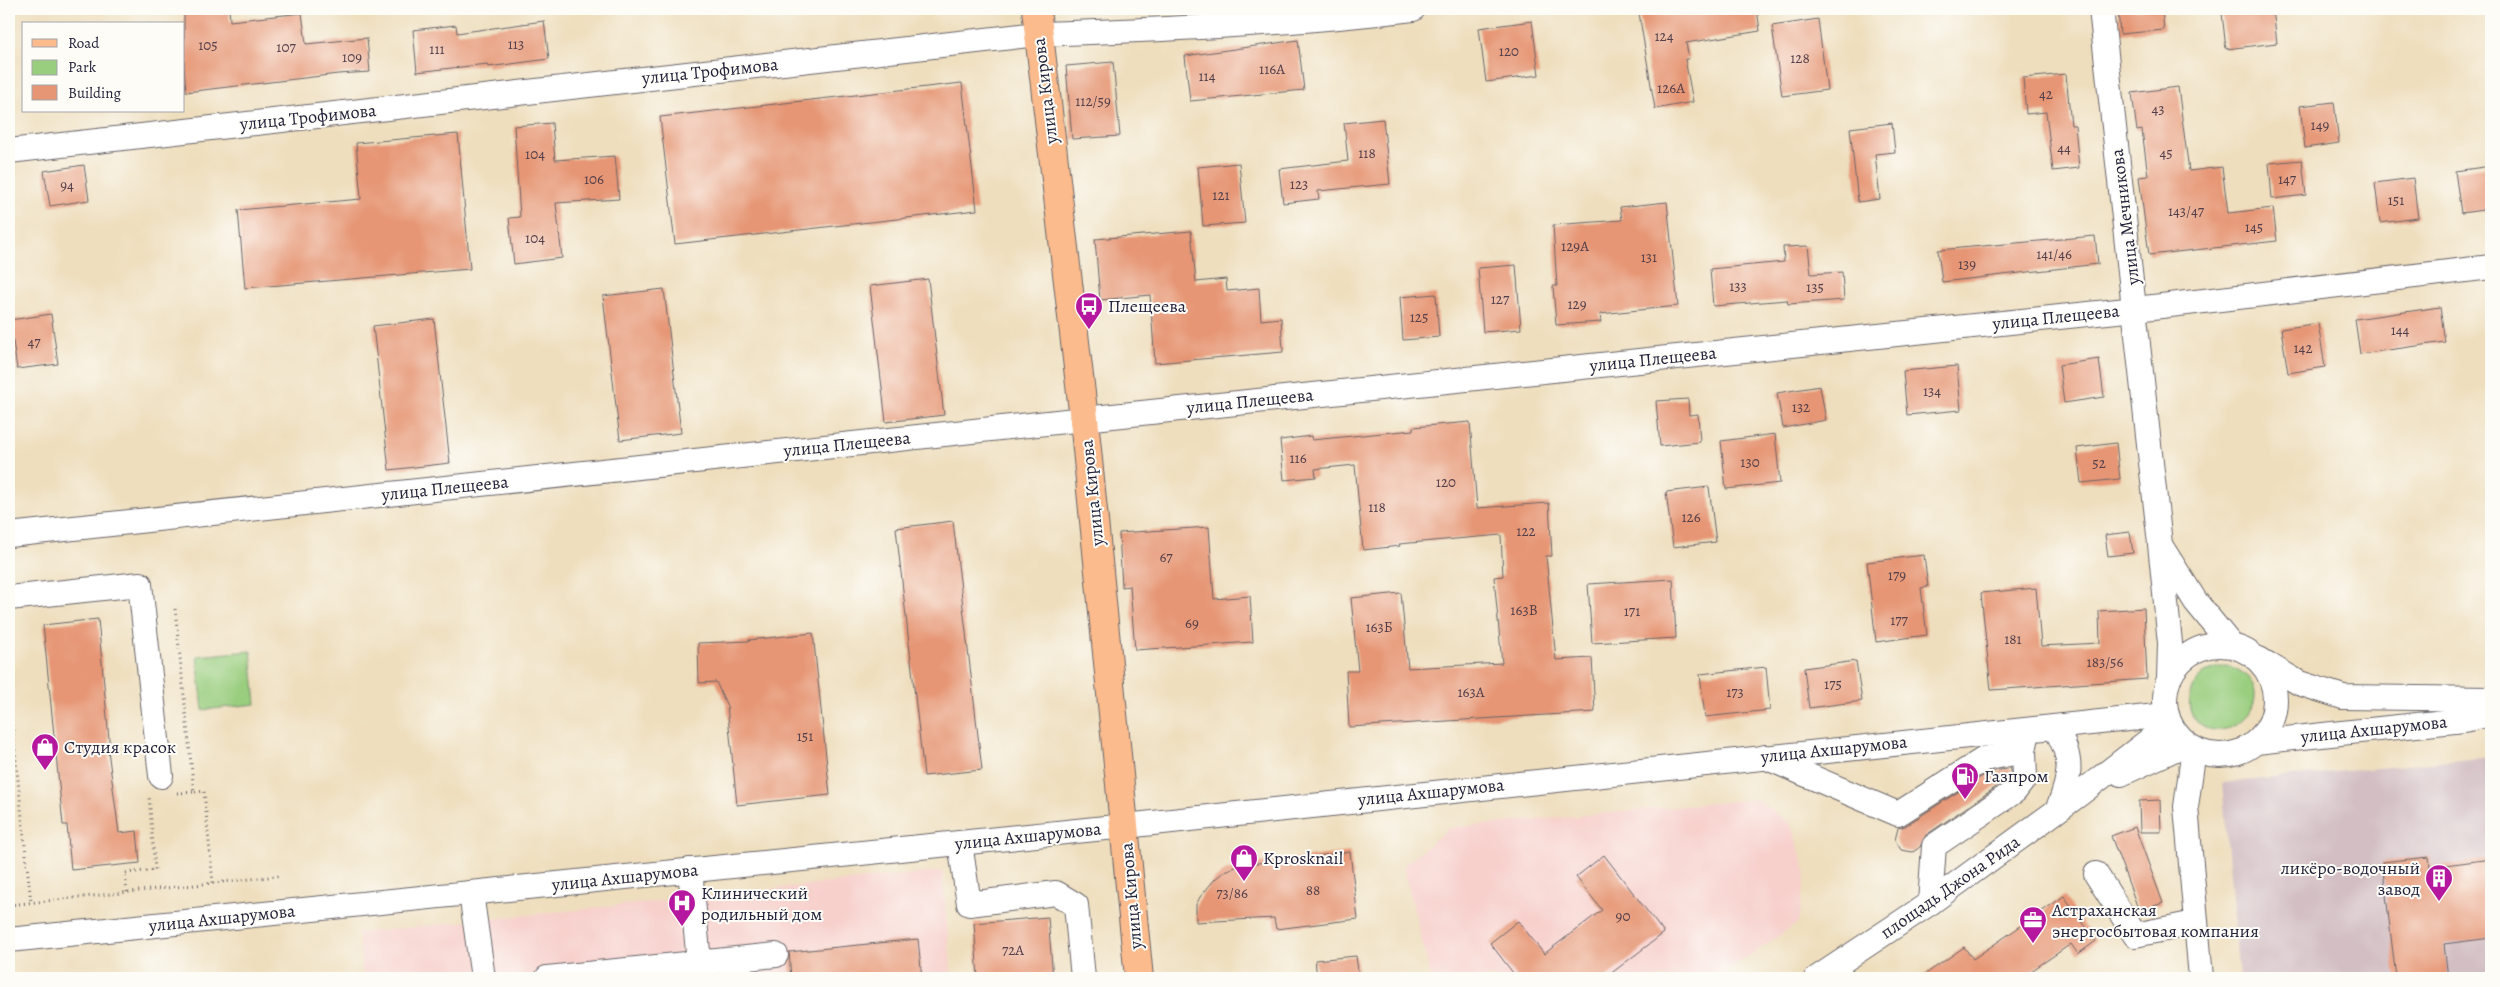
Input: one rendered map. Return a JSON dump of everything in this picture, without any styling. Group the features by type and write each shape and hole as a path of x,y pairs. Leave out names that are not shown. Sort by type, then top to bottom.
{"main road":[{"name":"улица Кирова","path":"1037,22 1084,419 1139,978"}],"street":[{"name":"улица Трофимова","path":"9,151 1037,22 1154,30 1321,19 1412,9"},
{"name":"улица Мечникова","path":"2101,9 2136,309 2160,544 2170,643 2169,678"},
{"name":"улица Плещеева","path":"9,535 1084,419 2136,309 2491,267"},
{"name":"улица Мечникова","path":"2160,544 2196,602 2231,645"},
{"path":"9,598 140,584 164,788"},
{"path":"2212,645 2231,645 2245,650 2257,658 2269,673 2275,691 2274,710 2268,727 2256,742 2242,751 2210,754 2190,746 2168,719 2164,696 2169,678 2179,662 2194,651 2212,645"},
{"name":"улица Ахшарумова","path":"2257,658 2299,683 2343,697 2491,699"},
{"name":"улица Ахшарумова","path":"2256,742 2464,720 2491,714"},
{"name":"улица Ахшарумова","path":"9,940 1125,826 1763,756 2026,741 2056,728 2168,719"},
{"name":"площадь Джона Рида","path":"1816,978 1930,903 2081,793 2168,719"},
{"path":"2056,728 2066,747 2069,765 2069,780 2058,808"},
{"path":"1763,756 1898,814 1984,759 2026,741 2026,778 2015,791 1934,846 1930,903"},
{"path":"2190,746 2186,806 2201,978"},
{"name":"площадь Джона Рида","path":"2081,793 2190,746"},
{"path":"960,843 969,904 1056,893 1076,905 1084,978"},
{"path":"690,870 700,962"},
{"path":"2096,874 2135,935 2195,923"},
{"path":"471,893 483,978"},
{"path":"547,978 776,955"}],"path":[{"path":"175,609 194,792"},
{"path":"9,695 31,902"},
{"path":"127,892 125,874 155,870 147,797 164,788 194,792 204,791 213,883"},
{"path":"9,905 278,876"}],"shaded area":[{"path":"2491,757 2491,978 2239,978 2222,783"},
{"path":"1756,799 1791,824 1806,871 1798,923 1716,978 1431,978 1403,866 1449,828"},
{"name":"Клинический родильный дом","path":"942,871 952,978 363,978 358,933"}],"green space":[{"path":"251,651 256,704 203,710 197,656"},
{"path":"2227,666 2240,671 2246,676 2253,687 2255,700 2250,712 2238,724 2226,729 2211,729 2200,724 2192,715 2189,703 2191,691 2198,679 2210,671"}],"building":[{"path":"184,9 229,9 230,21 302,13 306,44 367,38 370,72 186,92"},
{"path":"1668,9 1757,9 1760,31 1686,43 1689,59 1685,59 1693,102 1655,109 1639,13"},
{"path":"2118,9 2162,9 2164,30 2120,34"},
{"path":"2253,9 2273,9 2277,43 2226,49 2222,13"},
{"path":"1818,19 1827,90 1782,96 1772,26"},
{"path":"544,21 549,59 488,67 487,64 417,72 413,30 456,25 457,33"},
{"path":"1532,21 1539,75 1486,82 1479,28"},
{"path":"1298,40 1304,90 1190,101 1185,56"},
{"path":"1113,62 1120,136 1072,139 1066,66"},
{"path":"2066,74 2071,125 2075,125 2079,168 2053,171 2046,112 2026,114 2023,78"},
{"path":"962,83 977,210 675,244 660,117"},
{"path":"2178,87 2189,171 2222,167 2228,213 2273,208 2277,241 2149,255 2139,177 2148,176 2142,130 2137,131 2132,93"},
{"path":"2334,102 2339,143 2305,148 2300,106"},
{"path":"1383,119 1390,184 1318,191 1319,199 1283,203 1279,169 1348,161 1344,123"},
{"path":"552,123 555,160 615,156 619,199 556,203 562,258 514,264 509,218 520,217 514,126"},
{"path":"1892,123 1895,152 1875,154 1880,199 1858,202 1850,128"},
{"path":"458,134 470,269 245,288 238,210 361,199 356,143"},
{"path":"2302,160 2306,195 2272,199 2269,163"},
{"path":"1239,163 1245,223 1203,226 1198,167"},
{"path":"84,165 89,200 50,206 44,171"},
{"path":"2491,166 2491,209 2461,213 2455,171"},
{"path":"2413,178 2418,218 2380,223 2375,183"},
{"path":"1667,202 1678,306 1600,314 1601,322 1556,325 1553,286 1557,286 1553,225 1622,220 1620,207"},
{"path":"1191,231 1196,282 1226,279 1227,291 1259,288 1261,320 1281,318 1283,352 1155,363 1150,295 1100,300 1095,239"},
{"path":"2095,236 2098,264 1942,282 1938,250"},
{"path":"1808,246 1811,274 1842,272 1844,300 1788,304 1787,300 1713,306 1710,269 1784,262 1783,247"},
{"path":"1516,265 1521,329 1483,332 1478,268"},
{"path":"928,279 944,415 886,422 870,286"},
{"path":"664,289 681,433 620,440 603,296"},
{"path":"1436,294 1439,337 1403,340 1400,297"},
{"path":"2440,307 2445,342 2360,354 2355,319"},
{"path":"51,314 58,364 17,369 10,320"},
{"path":"434,319 450,463 389,470 373,326"},
{"path":"2318,323 2325,367 2288,373 2281,329"},
{"path":"2099,359 2104,397 2064,403 2059,365"},
{"path":"1957,366 1961,410 1907,415 1903,371"},
{"path":"1820,386 1826,420 1783,428 1777,393"},
{"path":"1688,399 1689,415 1698,414 1700,442 1660,446 1656,401"},
{"path":"1470,422 1477,508 1549,503 1552,556 1546,556 1556,660 1592,658 1595,712 1349,727 1346,671 1358,671 1351,598 1401,593 1408,668 1502,663 1494,577 1503,576 1501,535 1399,544 1400,546 1363,550 1355,465 1315,469 1316,477 1284,480 1280,440 1311,436 1312,440"},
{"path":"1775,434 1780,483 1726,489 1721,441"},
{"path":"2116,443 2120,479 2081,483 2077,448"},
{"path":"1709,487 1716,542 1673,547 1666,492"},
{"path":"953,521 982,770 924,776 896,528"},
{"path":"1209,527 1214,599 1250,596 1253,642 1135,650 1130,586 1122,587 1119,533"},
{"path":"2130,532 2133,553 2108,556 2105,535"},
{"path":"1924,555 1928,587 1921,588 1927,635 1876,642 1867,562"},
{"path":"1673,579 1676,638 1592,643 1588,584"},
{"path":"2036,588 2041,646 2100,643 2099,611 2144,608 2147,679 1991,690 1981,593"},
{"path":"98,619 110,750 108,750 119,833 137,831 140,863 71,870 67,825 63,825 43,625"},
{"path":"813,633 830,795 737,805 727,706 716,682 699,683 698,643 750,641"},
{"path":"1856,661 1862,701 1809,708 1804,668"},
{"path":"1766,667 1770,710 1705,717 1700,674"},
{"path":"2011,768 2011,774 2005,781 1926,835 1920,847 1913,852 1901,850 1895,840 1898,828 1905,826 1989,772"},
{"path":"2160,800 2161,832 2140,832 2139,801"},
{"path":"2135,827 2163,903 2139,911 2111,836"},
{"path":"1350,852 1358,919 1276,929 1274,918 1196,922 1196,905 1200,897 1215,879 1225,871 1241,865"},
{"path":"1604,855 1664,933 1605,978 1517,978 1490,943 1518,921 1544,954 1602,910 1576,877"},
{"name":"ликёро-водочный завод","path":"2429,857 2430,867 2491,859 2491,938 2444,944 2448,978 2396,978 2382,862"},
{"path":"2064,896 2096,941 2078,954 2071,944 2021,978 1920,978 1964,947 1973,959"},
{"path":"1048,917 1053,978 978,978 974,923"},
{"path":"918,939 922,978 791,978 789,952"},
{"path":"1356,956 1359,978 1317,978 1315,960"}],"place":[{"name":"Плещеева","path":"1089,330"},
{"name":"Студия красок","path":"45,771"},
{"name":"Газпром","path":"1965,800"},
{"name":"Kprosknail","path":"1244,882"},
{"name":"ликёро-водочный завод","path":"2439,902"},
{"name":"Клинический родильный дом","path":"682,927"},
{"name":"Астраханская энергосбытовая компания","path":"2033,944"}]}
